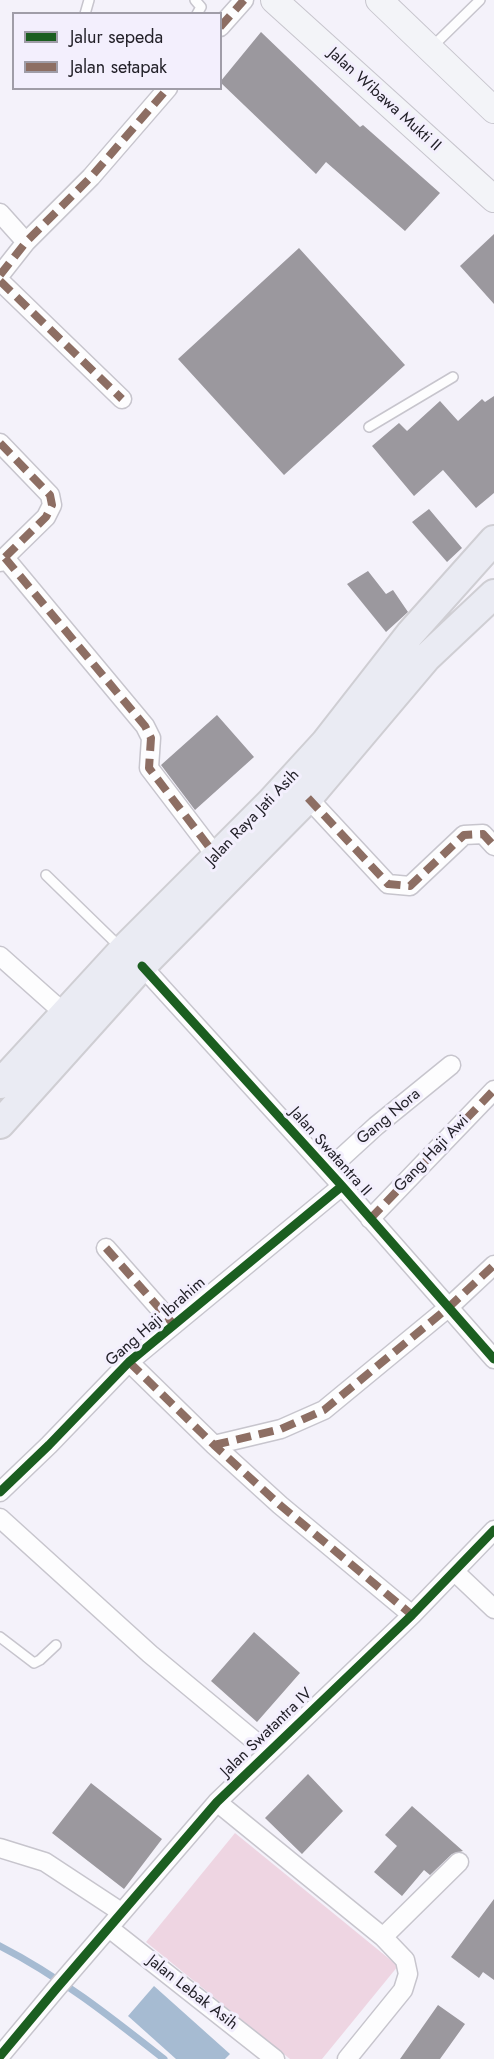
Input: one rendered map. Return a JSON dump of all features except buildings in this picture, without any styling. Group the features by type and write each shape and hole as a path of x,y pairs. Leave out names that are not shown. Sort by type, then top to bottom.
{"main road":[{"name":"Jalan Wibawa Mukti II","path":"274,0 494,199"},
{"path":"379,0 494,110"},
{"name":"Jalan Raya Jati Asih","path":"0,1124 216,856 271,802 325,743 410,634 494,540"},
{"name":"Jalan Raya Jati Asih","path":"0,1084 63,1013 133,958 308,798 427,657 494,594"}],"street":[{"path":"222,25 244,0"},
{"path":"0,275 26,242 92,177 166,90"},
{"path":"0,213 26,242"},
{"path":"0,281 122,399"},
{"path":"0,443 50,495 52,505 46,517 2,560 145,726 151,738 149,768 216,856"},
{"path":"308,798 388,884 410,886 464,835 483,834 494,846"},
{"path":"0,956 63,1013"},
{"name":"Jalan Swatantra II","path":"133,958 328,1170 494,1359"},
{"name":"Gang Nora","path":"328,1170 376,1126 451,1065"},
{"name":"Gang Haji Awi","path":"370,1219 494,1090"},
{"name":"Gang Haji Ibrahim","path":"0,1491 50,1445 129,1362 342,1186"},
{"path":"106,1248 174,1325"},
{"path":"214,1445 281,1429 324,1410 449,1307 494,1265"},
{"path":"129,1362 214,1445 280,1505 412,1615"},
{"path":"0,1518 150,1654 268,1752"},
{"name":"Jalan Swatantra IV","path":"0,2056 217,1802 412,1615 494,1530"},
{"path":"455,1572 494,1609"},
{"name":"Jalan Swatantra IV","path":"217,1802 383,1937 405,1960 408,1974 403,1990 347,2059"},
{"path":"0,1848 45,1862 122,1912"},
{"path":"383,1937 459,1862"},
{"name":"Jalan Lebak Asih","path":"109,1928 275,2059"}],"lane":[{"path":"431,49 480,0"},
{"path":"369,428 453,377"},
{"path":"46,874 133,958"},
{"path":"0,1637 34,1662 40,1660 56,1645"}],"shaded area":[{"path":"235,1833 398,1966 322,2059 290,2059 146,1942"}],"water":[{"path":"154,1986 230,2054 225,2059 176,2059 128,2016"}],"waterway":[{"path":"0,1946 64,1984 164,2059"}],"marked path":[{"path":"222,25 244,0"},
{"path":"0,275 26,242 91,177 166,90"},
{"path":"0,281 122,399"},
{"path":"0,443 50,495 52,505 46,517 0,562"},
{"path":"5,558 145,726 151,738 149,768 216,856"},
{"path":"308,798 388,884 410,886 464,835 483,834 494,846"},
{"path":"370,1219 494,1090"},
{"path":"106,1248 174,1325"},
{"path":"214,1445 281,1429 324,1410 449,1307 494,1265"},
{"path":"129,1362 214,1445 280,1505 412,1615"}],"cycle path":[{"path":"142,966 342,1186 494,1359"},
{"path":"0,1492 129,1362 342,1186"},
{"path":"0,2056 217,1802 412,1615 494,1530"}]}
